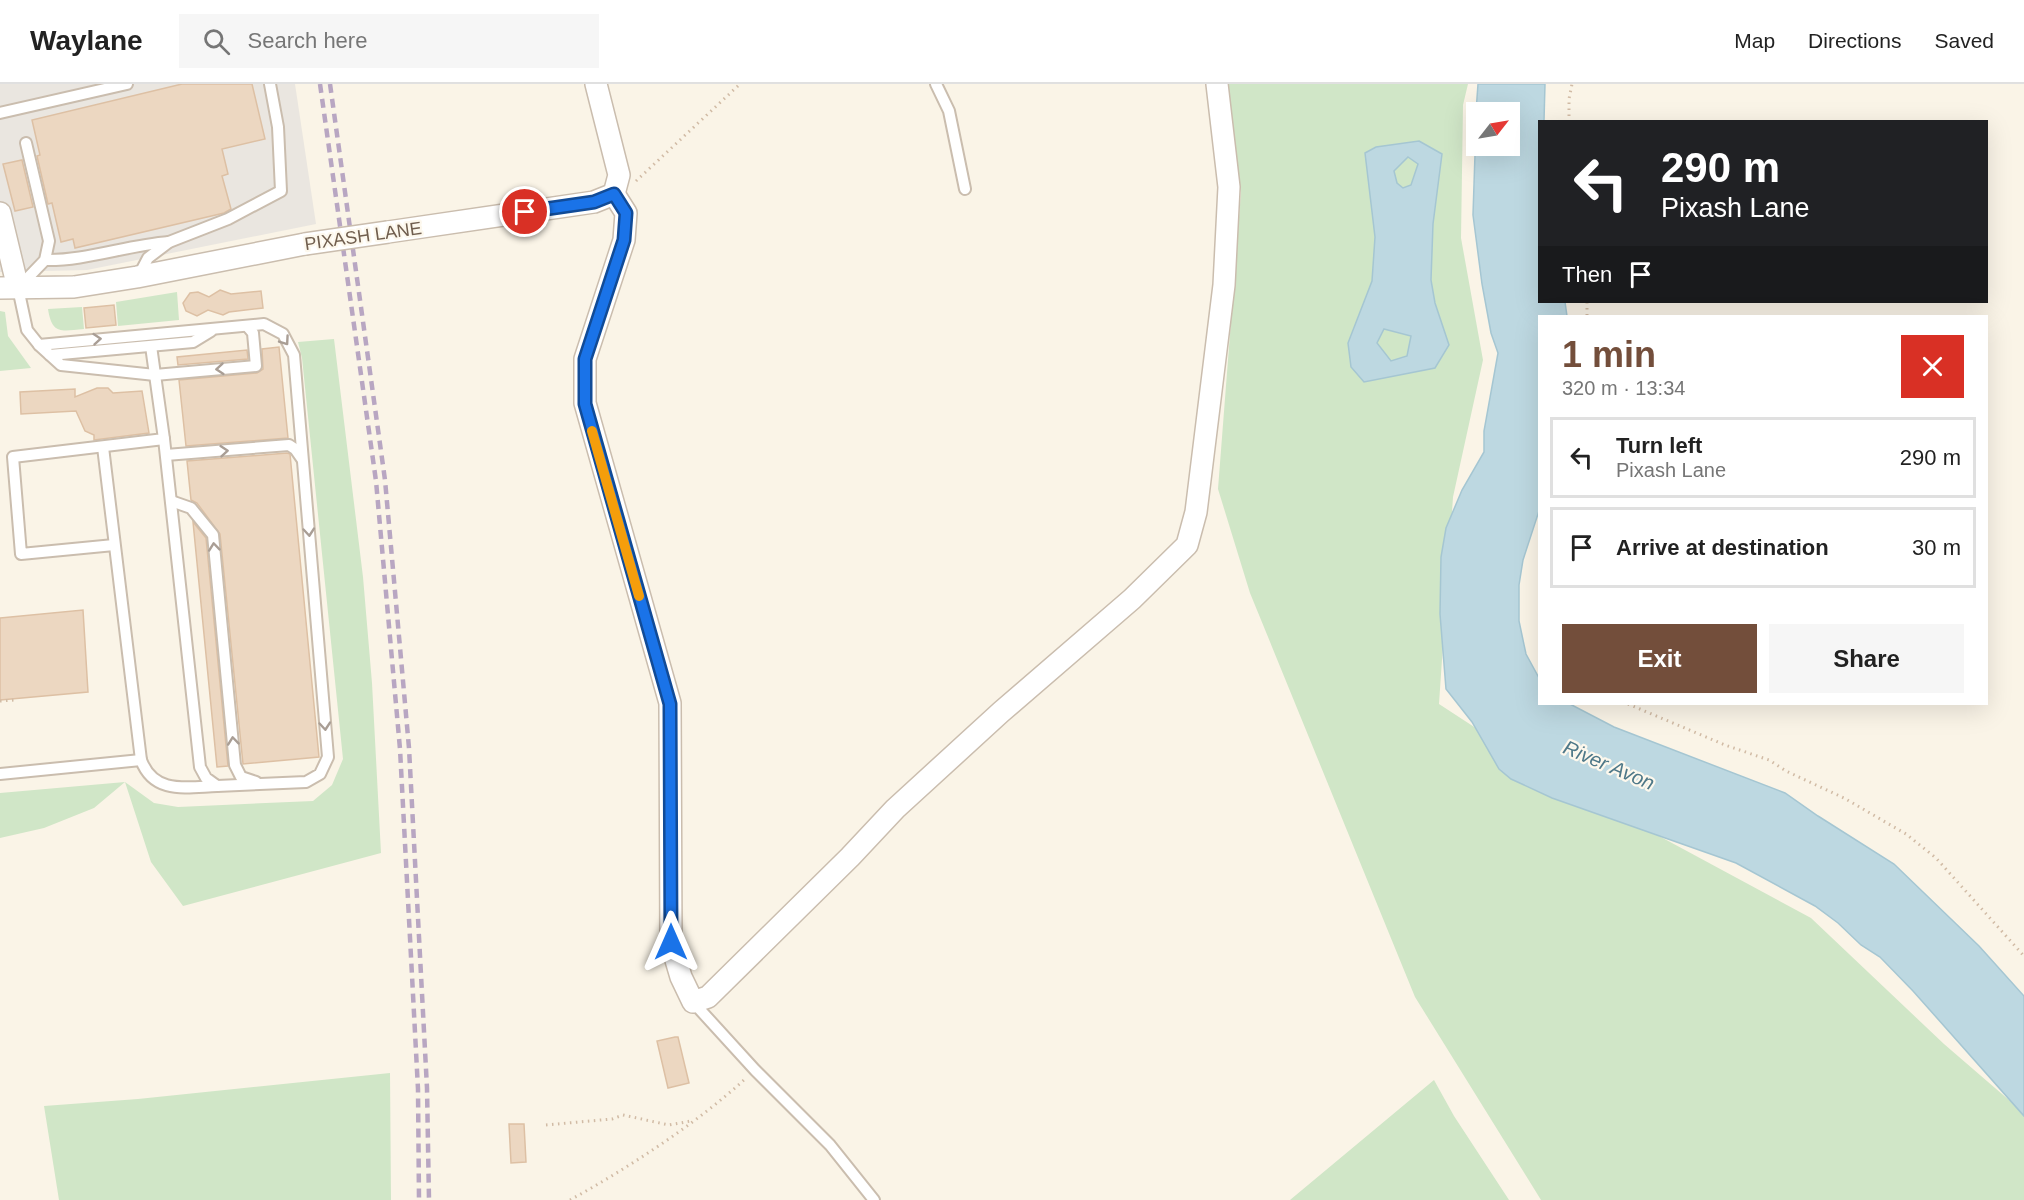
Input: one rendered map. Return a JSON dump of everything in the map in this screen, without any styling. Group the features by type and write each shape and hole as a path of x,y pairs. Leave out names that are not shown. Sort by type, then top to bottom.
{"street":[{"path":"596,84 619,175 614,194 626,213 624,240 585,359 585,404 670,704 671,942 681,977 693,1002 708,997 896,809 1001,712 1131,599 1187,545 1196,512 1224,285 1229,187 1217,84"},
{"name":"PIXASH LANE","path":"9,288 75,287 305,244 594,202 614,194"},
{"path":"0,213 9,288"}],"lane":[{"path":"0,113 127,84"},
{"path":"137,277 148,258 169,242 228,219 281,191 278,127 270,84"},
{"path":"936,84 948,111 965,189"},
{"path":"26,143 49,242 45,260 9,288 27,330 39,345 61,365 155,375 256,366 253,333 247,326"},
{"path":"45,260 61,261 143,244 169,242"},
{"path":"39,345 264,324 283,334 294,355 303,459 328,757 320,774 306,782 175,788 159,784 145,770 141,760 103,447"},
{"path":"50,355 193,342 214,329"},
{"path":"152,346 200,767 206,778 217,786"},
{"path":"114,545 21,554 13,457 164,440"},
{"path":"166,455 289,445 303,459"},
{"path":"171,501 191,508 213,535 236,765 241,777 262,784"},
{"path":"0,774 141,760"},
{"path":"693,1002 755,1070 830,1145 874,1200"}],"path":[{"path":"614,194 641,178 740,84"},
{"path":"1569,120 1572,84"},
{"path":"0,701 13,699"},
{"path":"1630,705 1725,745 1769,760 1786,771 1844,798 1906,834 1936,858 2024,957"},
{"path":"570,1200 640,1157 726,1097 755,1070"},
{"path":"546,1125 612,1119 623,1115 669,1125 693,1120"}],"shaded area":[{"path":"0,84 295,84 316,224 87,270 0,272"}],"green space":[{"path":"1221,84 1468,84 1463,105 1461,238 1483,360 1453,497 1439,704 1557,781 1811,918 1944,1044 2024,1113 2024,1200 1541,1200 1415,997 1250,593 1218,489 1241,192"},
{"path":"177,292 179,320 118,326 116,302"},
{"path":"82,307 84,329 59,330 52,323 48,309"},
{"path":"0,311 5,312 8,336 31,368 0,371"},
{"path":"334,339 363,577 372,683 381,853 183,906 151,862 125,782 154,803 178,807 313,801 332,785 343,759 302,358 298,342"},
{"path":"125,782 94,808 44,828 0,838 0,793"},
{"path":"390,1073 391,1200 59,1200 44,1106 138,1099"},
{"path":"1434,1080 1454,1116 1509,1200 1290,1200"}],"water":[{"name":"River Avon","path":"1478,84 1545,84 1544,120 1538,120 1538,303 1565,303 1567,315 1538,315 1538,514 1523,560 1519,585 1519,621 1526,654 1538,676 1538,705 1572,705 1614,727 1785,793 1894,864 1979,946 2024,996 2024,1116 1880,957 1861,945 1838,923 1815,906 1736,863 1552,798 1511,779 1499,769 1472,722 1446,689 1440,614 1441,557 1446,528 1462,490 1484,452 1484,431 1498,353 1491,333 1482,284 1473,215 1475,156 1520,156 1520,102 1477,102"},
{"path":"1419,141 1442,154 1433,224 1431,280 1435,303 1449,345 1435,368 1364,382 1351,367 1348,343 1372,281 1375,237 1365,153 1376,147","holes":["1408,157 1418,164 1411,185 1403,188 1397,183 1394,171","1384,329 1411,336 1407,356 1391,361 1377,343"]}],"building":[{"path":"182,84 252,84 265,139 222,149 228,174 222,176 231,209 224,213 75,248 73,239 61,242 52,203 48,204 37,156 40,155 32,120"},
{"path":"22,160 33,207 15,211 3,164"},
{"path":"220,290 231,294 261,291 263,308 229,312 223,315 208,310 197,316 186,311 183,303 190,293 198,292 209,297"},
{"path":"114,305 116,325 86,328 84,308"},
{"path":"279,347 288,438 186,446 179,380 257,373 263,369 262,349"},
{"path":"247,350 248,359 178,365 177,357"},
{"path":"97,388 108,388 113,393 142,391 149,433 94,440 94,435 85,431 76,411 21,414 20,392 75,389 75,397"},
{"path":"290,454 319,757 243,764 220,534 197,503 191,500 187,461"},
{"path":"193,522 206,538 228,766 217,767"},
{"path":"83,610 88,692 0,700 0,618"},
{"path":"678,1037 689,1083 668,1088 657,1041"},
{"path":"509,1124 524,1124 526,1162 511,1163"}],"railway":[{"path":"320,84 376,481 400,749 418,1089 419,1200"},
{"path":"330,84 385,480 409,748 427,1088 429,1200"}],"slow traffic":[{"path":"592,431 639,596"}],"route":[{"path":"525,212 594,202 614,194 626,213 624,240 585,359 585,404 670,704 671,942"}]}
